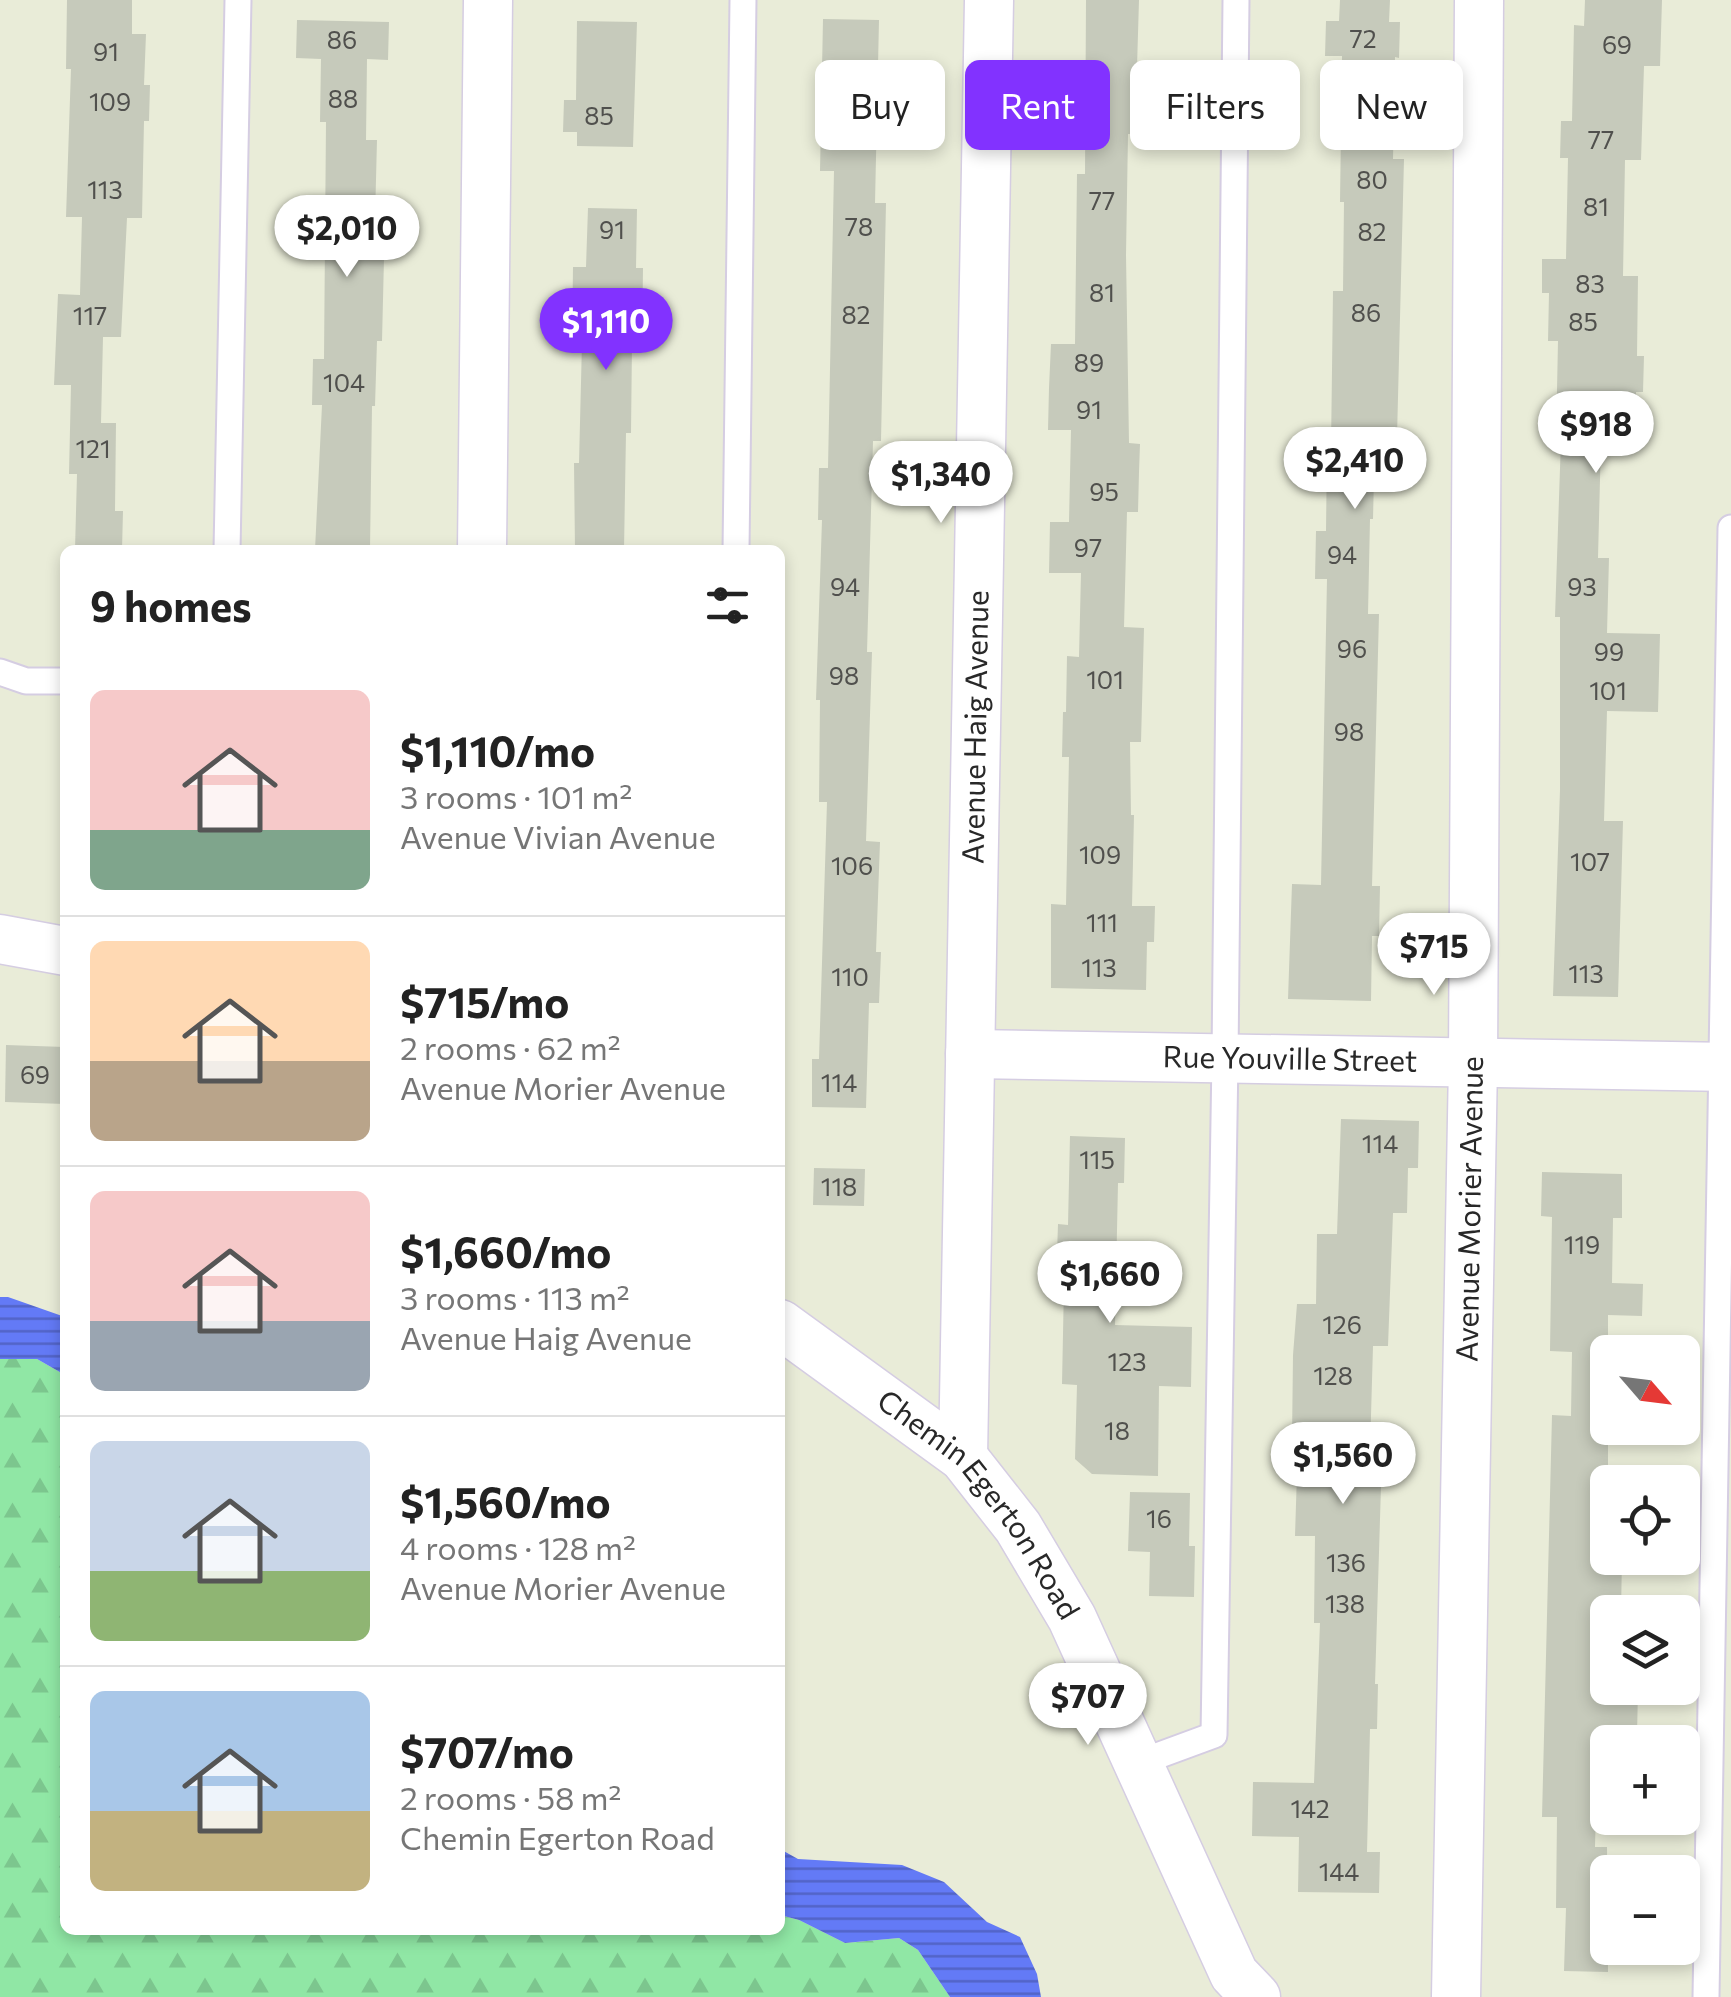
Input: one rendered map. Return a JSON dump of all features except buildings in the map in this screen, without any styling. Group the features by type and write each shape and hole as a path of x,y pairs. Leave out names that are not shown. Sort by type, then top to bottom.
{"street":[{"path":"482,545 488,0"},
{"name":"Avenue Haig Avenue","path":"964,1457 989,0"},
{"name":"Avenue Morier Avenue","path":"1456,1997 1472,1062 1480,0"},
{"path":"0,939 60,949"},
{"name":"Rue Youville Street","path":"970,1054 1727,1067"},
{"name":"Chemin Egerton Road","path":"785,1328 964,1457 1018,1528 1072,1618 1234,1974 1256,1997"}],"lane":[{"path":"227,545 238,0"},
{"path":"736,545 743,0"},
{"path":"1138,1763 1214,1735 1236,0"},
{"path":"1706,1997 1727,1067 1731,528"},
{"path":"0,672 26,680 60,681"}],"green space":[{"path":"0,1359 37,1359 60,1372 60,1935 785,1935 785,1916 845,1943 899,1938 918,1950 950,1997 0,1997"}],"water":[{"path":"0,1297 60,1315 60,1372 37,1359 0,1359"},
{"path":"785,1852 798,1859 902,1865 944,1882 987,1922 1020,1937 1037,1974 1041,1997 950,1997 918,1950 899,1938 845,1943 785,1916"}]}
